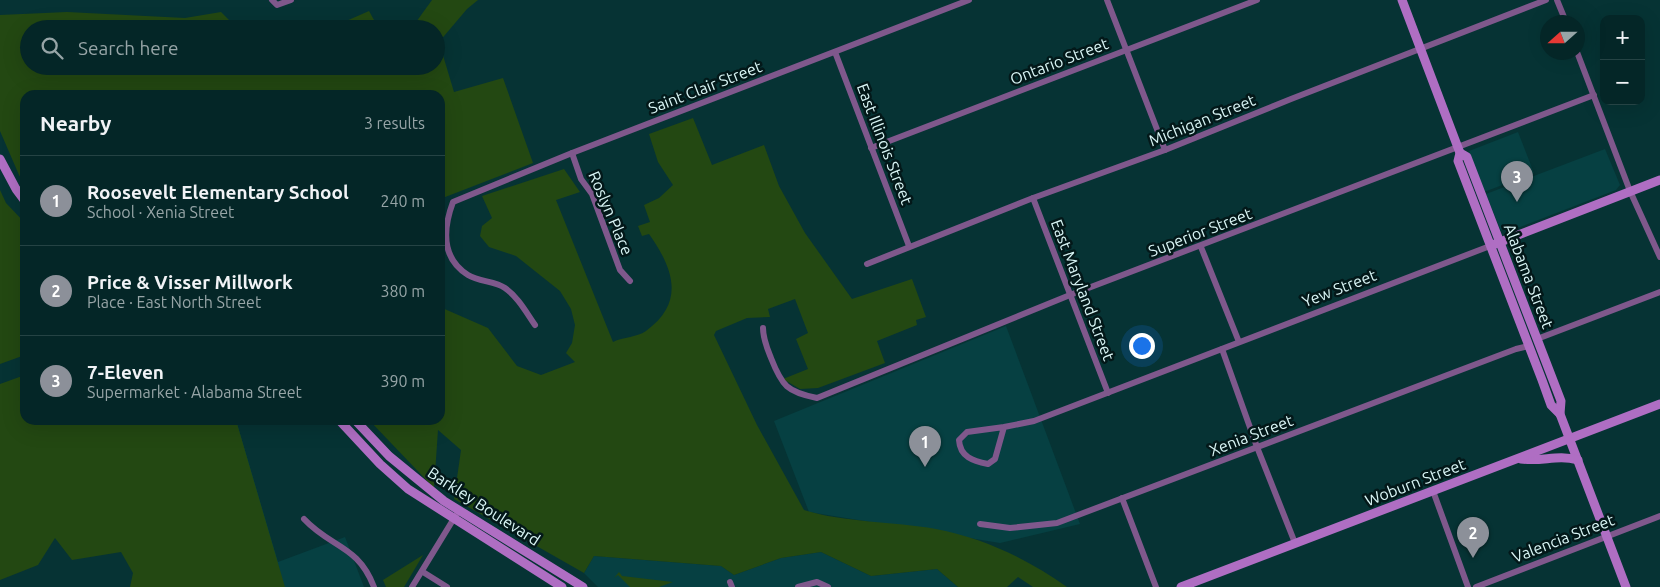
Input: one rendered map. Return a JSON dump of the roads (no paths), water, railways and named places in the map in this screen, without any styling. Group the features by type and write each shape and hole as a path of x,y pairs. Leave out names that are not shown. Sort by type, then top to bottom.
{"main road":[{"name":"Alabama Street","path":"1402,0 1459,149 1467,157 1561,401 1560,414"},
{"name":"Alabama Street","path":"1459,149 1458,161 1490,246 1551,405 1560,414 1570,439 1626,587"},
{"path":"0,158 20,194"},
{"name":"Yew Street","path":"1490,246 1660,180"},
{"name":"Woburn Street","path":"1181,587 1660,404"},
{"name":"Barkley Boulevard","path":"344,425 380,464 401,483 558,586"},
{"name":"Barkley Boulevard","path":"360,425 389,456 414,478 459,509 583,587"},
{"path":"1519,458 1538,461 1563,456 1578,460"}],"street":[{"path":"272,0 277,6 292,0"},
{"name":"Saint Clair Street","path":"445,230 453,202 572,153 969,0"},
{"path":"1107,0 1165,150"},
{"name":"Ontario Street","path":"871,148 1258,0"},
{"name":"Michigan Street","path":"867,264 1033,198 1165,150 1546,0"},
{"path":"1558,0 1563,15"},
{"name":"East Illinois Street","path":"835,52 909,246"},
{"path":"1580,60 1630,191 1660,257"},
{"name":"Superior Street","path":"763,328 764,339 783,385 800,394 817,398 1070,295 1459,149 1594,95"},
{"name":"Roslyn Place","path":"572,153 581,179 592,194 620,270 630,281"},
{"name":"East Maryland Street","path":"1033,198 1108,393"},
{"name":"Saint Clair Street","path":"445,239 450,257 468,275 505,288 520,304 535,325"},
{"name":"Yew Street","path":"1004,427 1029,422 1108,393 1490,246"},
{"path":"1201,247 1239,342"},
{"path":"1537,339 1660,292"},
{"name":"Xenia Street","path":"980,524 1010,528 1057,523 1516,349 1529,346"},
{"path":"1222,349 1257,447 1295,544"},
{"path":"1004,427 995,459 988,464 963,455 959,450 959,440 967,432 1004,427"},
{"path":"1433,491 1468,587"},
{"path":"1122,498 1156,587"},
{"path":"412,587 423,572 459,509"},
{"name":"Valencia Street","path":"1476,587 1660,516"},
{"path":"304,519 312,527 354,554 363,564 374,587"},
{"path":"423,572 447,587"},
{"path":"558,586 564,574"},
{"path":"798,587 817,582 828,587"}],"place":[{"name":"7-Eleven","path":"1517,202"},
{"name":"Roosevelt Elementary School","path":"925,467"},
{"name":"Price & Visser Millwork","path":"1473,558"}]}
